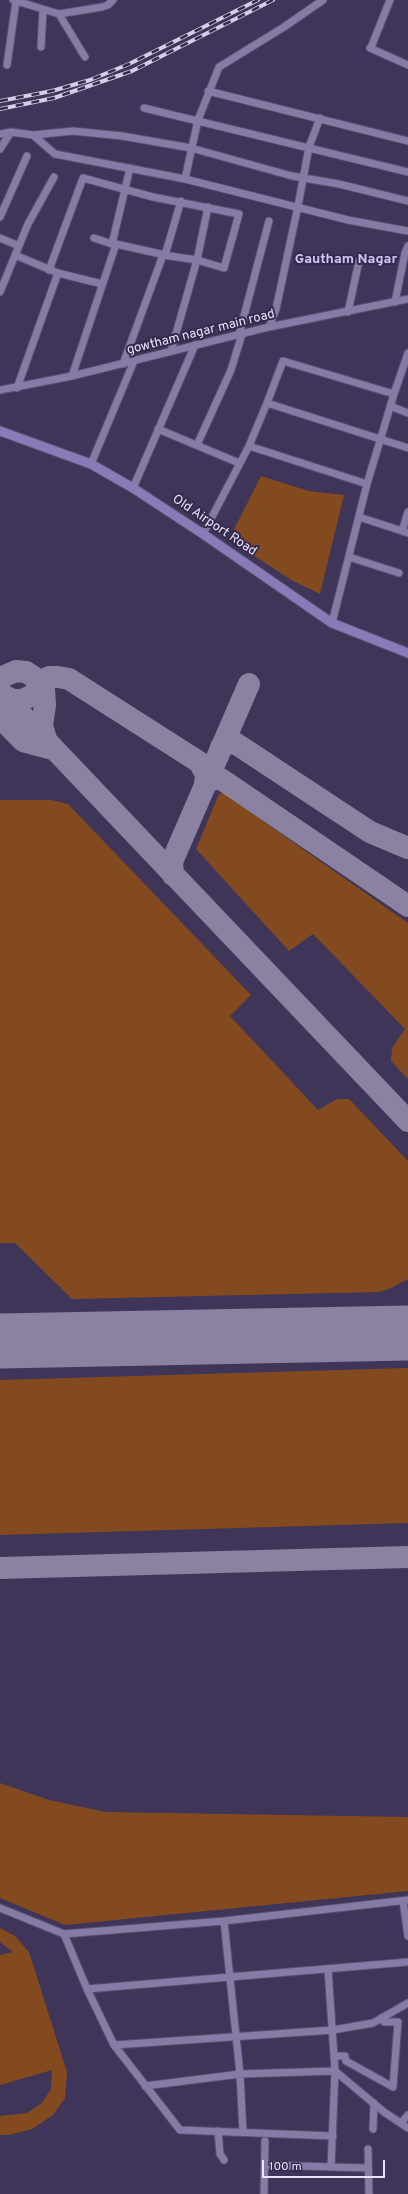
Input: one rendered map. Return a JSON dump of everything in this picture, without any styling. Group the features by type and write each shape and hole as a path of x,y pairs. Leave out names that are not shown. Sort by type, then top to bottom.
{"main road":[{"name":"Old Airport Road","path":"0,431 91,464 133,488 203,534 332,623 408,653"}],"street":[{"path":"7,65 14,0 59,14 102,7 108,5 113,0"},
{"path":"185,178 198,120 219,67 284,27 323,0"},
{"path":"390,0 371,47 408,65"},
{"path":"41,47 43,10"},
{"path":"59,14 85,57"},
{"path":"208,92 320,118 408,141"},
{"path":"144,108 408,172"},
{"path":"269,328 276,309 298,206 308,147 320,118"},
{"path":"0,149 5,133 33,134 73,131 122,136 191,148 302,177 408,201"},
{"path":"33,134 55,154 185,178 348,220 408,231"},
{"path":"0,216 28,156"},
{"path":"72,376 114,244 124,189 130,168"},
{"path":"0,292 28,224 54,177"},
{"path":"50,270 83,178 124,189 239,214 224,268 197,260 163,255 94,238"},
{"path":"123,364 163,255 165,254 181,201"},
{"path":"171,351 197,260 208,207"},
{"path":"197,445 231,370 241,335 268,221"},
{"path":"0,238 19,246"},
{"path":"395,302 405,253 408,246"},
{"path":"15,256 58,273 102,284"},
{"path":"348,312 359,261"},
{"path":"17,388 58,273"},
{"name":"gowtham nagar main road","path":"0,390 17,388 72,376 269,328 408,299"},
{"path":"133,488 158,428 196,345"},
{"path":"332,623 367,484 390,406 408,353"},
{"path":"91,464 134,361"},
{"path":"203,534 249,446 283,361 394,394"},
{"path":"267,403 408,448"},
{"path":"390,406 408,413"},
{"path":"158,428 239,463"},
{"path":"249,446 367,484"},
{"path":"359,517 405,532 408,512"},
{"path":"348,557 400,573"},
{"path":"0,1908 64,1934 224,1920 406,1901 408,1936"},
{"path":"224,1920 240,2074 243,2132"},
{"path":"64,1934 87,1989 114,2045 180,2130 333,2136"},
{"path":"87,1989 408,1962"},
{"path":"328,1969 335,2071 331,2167"},
{"path":"114,2045 333,2030 373,2023 408,2003"},
{"path":"334,2056 345,2056 346,2062 393,2087 398,2022 384,2022 381,2018"},
{"path":"145,2086 240,2074 335,2071 374,2103 408,2128"},
{"path":"373,2129 374,2103"},
{"path":"401,2123 408,2115"},
{"path":"218,2131 220,2154 224,2160"},
{"path":"264,2194 265,2141"},
{"path":"368,2149 369,2194"},
{"path":"265,2165 368,2168"}],"shaded area":[{"path":"261,476 309,491 344,495 320,594 291,580 229,539"},
{"path":"223,793 408,923 408,1079 391,1061 392,1048 405,1029 313,934 289,951 196,849 219,794"},
{"path":"0,800 51,800 68,804 251,995 230,1016 318,1110 337,1099 349,1099 408,1161 408,1279 391,1288 379,1292 72,1299 15,1243 0,1243"},
{"path":"408,1368 408,1523 0,1535 0,1380"},
{"path":"0,1783 49,1800 106,1812 408,1817 408,1891 65,1925 0,1898"},
{"path":"0,1928 15,1936 29,1952 67,2072 65,2098 53,2115 32,2129 9,2135 0,2135 0,2116 27,2113 42,2103 51,2089 52,2070 0,2085 0,1955 13,1952 0,1942"}],"taxiway":[{"path":"0,678 16,671 26,672 40,681 44,689 45,705 42,726 47,742"},
{"path":"3,695 13,700 22,700 33,695 43,681 49,677 69,679 199,762 206,774 205,784"},
{"path":"173,875 172,863 174,857 249,684"},
{"path":"0,692 408,1121"},
{"path":"0,717 23,741 53,749"},
{"path":"221,747 225,744 235,743 370,832 408,848"},
{"path":"205,784 213,779 221,779 408,906"},
{"path":"0,1568 408,1557"}],"runway":[{"path":"0,1341 408,1333"}],"railway":[{"path":"0,101 52,91 90,80 129,64 258,0"},
{"path":"0,109 54,98 132,71 273,0"}],"district":[{"name":"Gautham Nagar","path":"346,260"}]}
